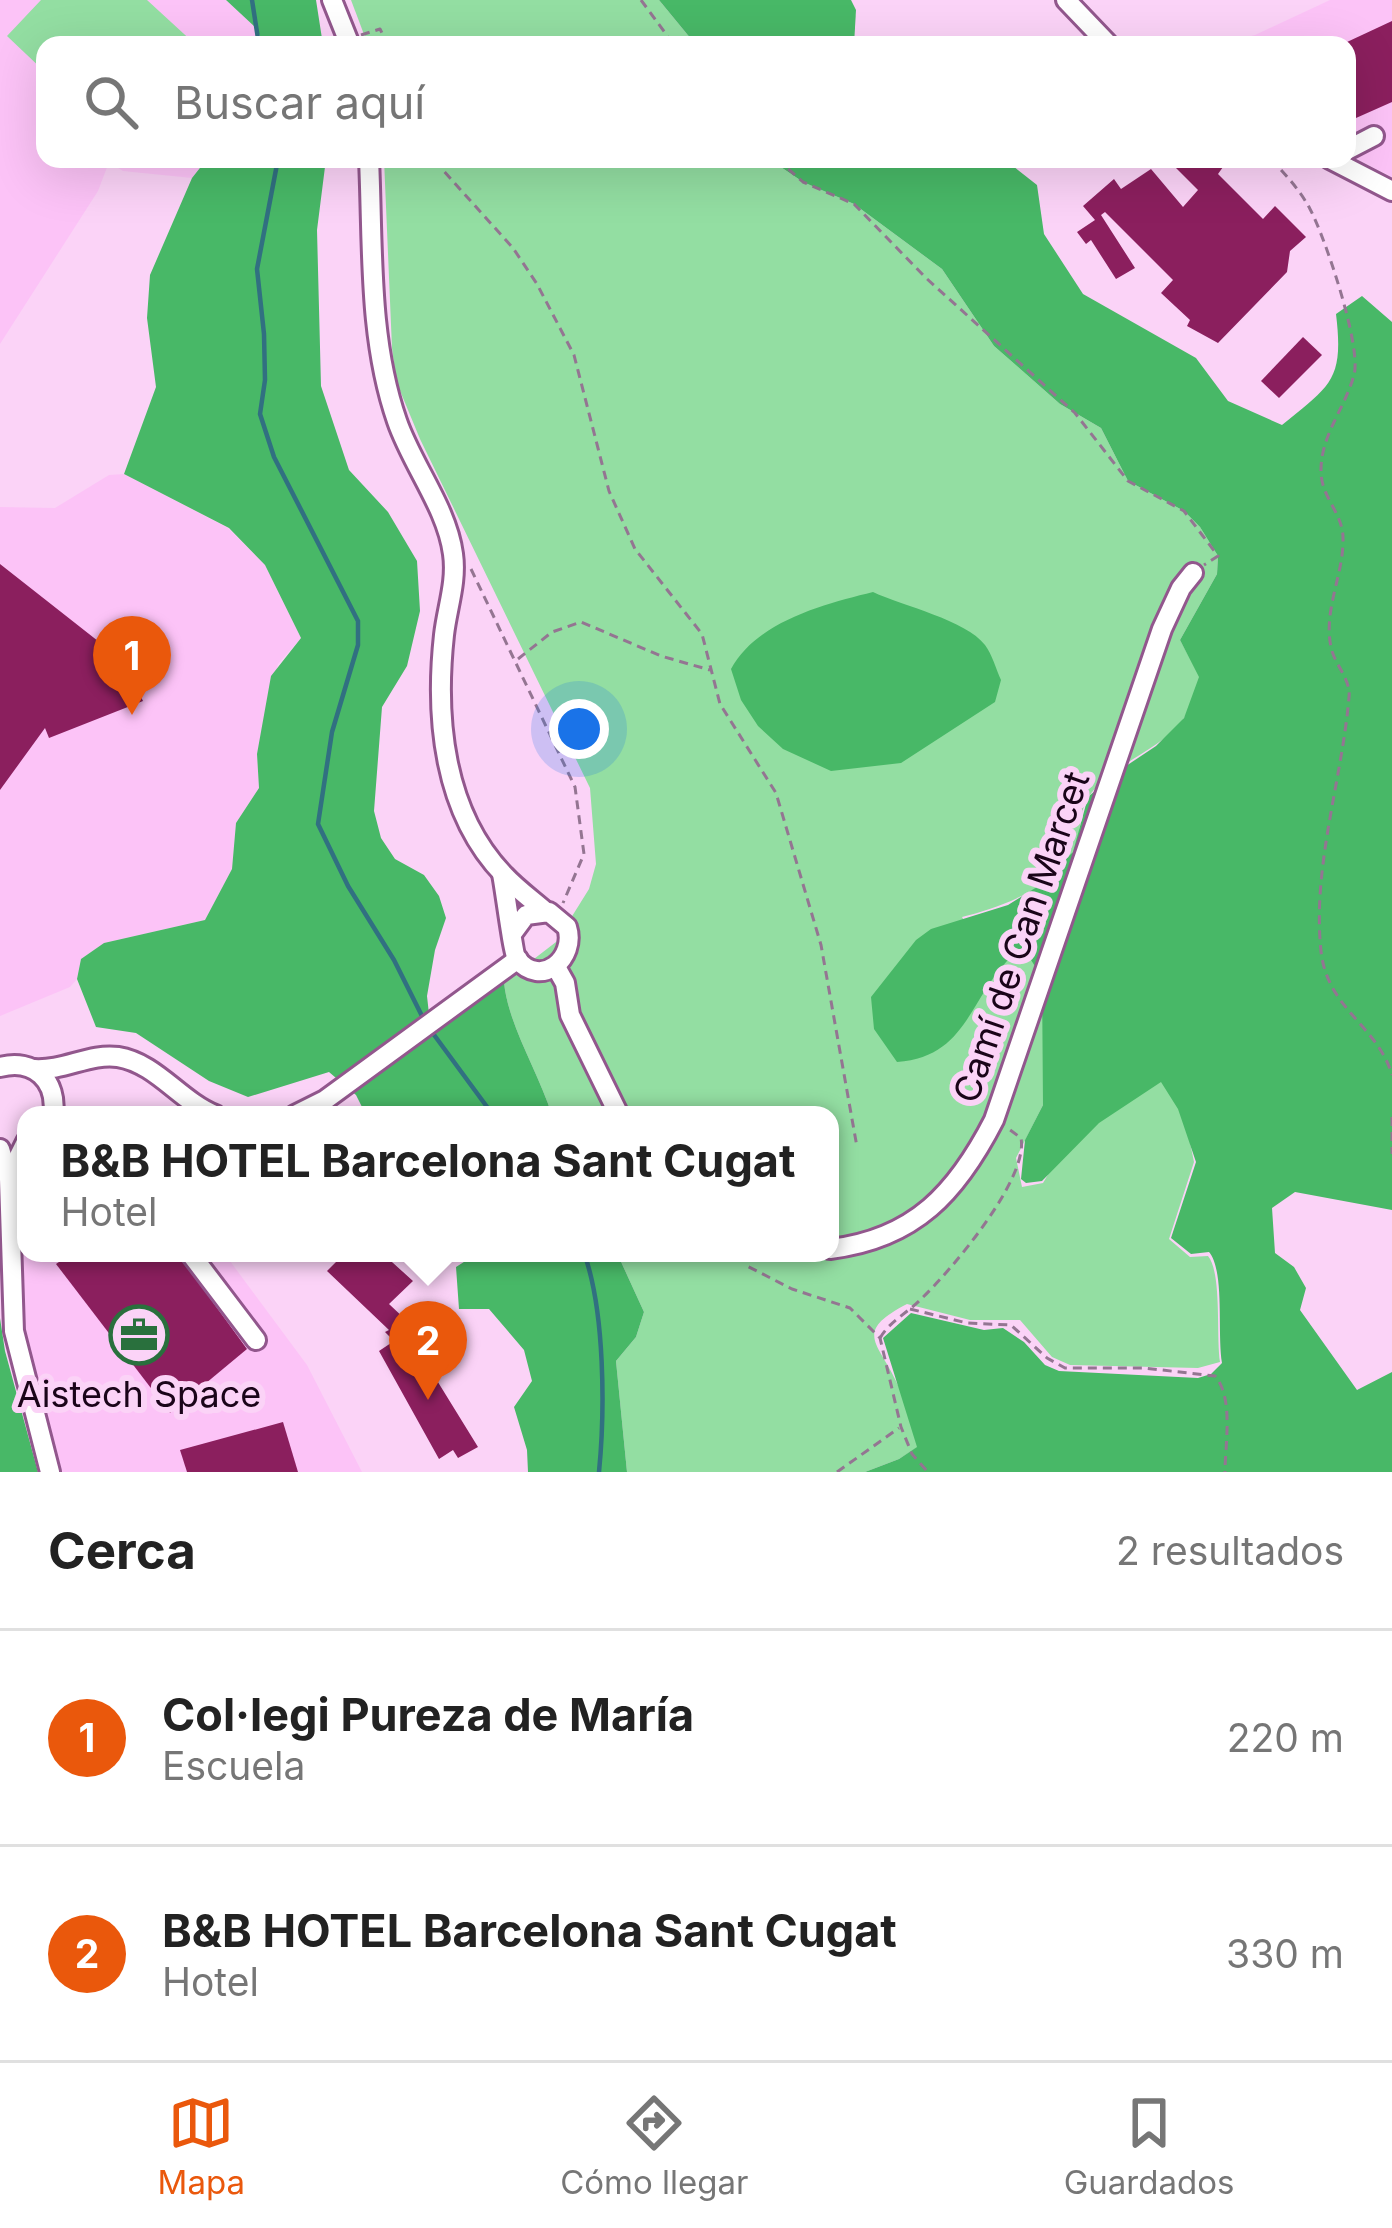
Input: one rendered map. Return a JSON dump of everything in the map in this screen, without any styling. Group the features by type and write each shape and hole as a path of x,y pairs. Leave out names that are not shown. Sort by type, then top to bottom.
{"street":[{"path":"332,0 347,36"},
{"path":"1066,0 1100,36"},
{"path":"1356,147 1374,136"},
{"path":"371,168 382,370 397,423 453,550 440,690 454,788 472,833 502,873 544,911 561,918 571,938 567,954 556,967 536,970 518,959 512,947 502,873"},
{"path":"1354,168 1392,191"},
{"name":"Camí de Can Marcet","path":"839,1247 883,1236 931,1208 963,1175 994,1120 1162,629 1193,573"},
{"path":"512,934 522,917 544,911"},
{"path":"313,1106 518,959"},
{"path":"556,967 565,983 570,1016 615,1106"},
{"path":"0,1067 14,1064 54,1070 106,1057 132,1061 200,1106"},
{"path":"54,1106 67,1071 77,1065"},
{"path":"34,1069 49,1083 54,1106"},
{"path":"0,1149 9,1179"},
{"path":"17,1156 9,1179 14,1330 50,1472"},
{"path":"197,1262 256,1340"}],"path":[{"path":"641,0 667,36"},
{"path":"441,168 513,248 537,284 574,355 609,490 635,549 702,634 720,704 776,793 826,968 857,1148"},
{"path":"787,168 803,182 854,205 926,278 1076,413 1128,481 1184,511 1218,556 1193,573"},
{"path":"1278,168 1311,210 1336,278 1355,354 1354,374 1321,462 1321,482 1343,538 1330,646 1350,695 1331,818 1320,937 1324,971 1337,1000 1382,1051 1392,1075"},
{"path":"466,558 575,788 584,854 568,895"},
{"path":"517,660 552,632 581,622 710,670"},
{"path":"1392,1117 1392,1154"},
{"path":"880,1338 986,1224 1006,1193 1023,1145 1016,1133 994,1120"},
{"path":"746,1262 792,1289 850,1308 880,1338 901,1427 912,1454 928,1472"},
{"path":"910,1309 967,1323 1011,1325 1065,1368 1144,1368 1215,1376 1224,1390 1225,1472"},
{"path":"837,1472 901,1427"}],"shaded area":[{"path":"0,0 226,0 260,36 36,36 36,168 107,168 98,191 0,344"},
{"path":"1330,0 1392,0 1392,177 1356,159 1356,36 1251,36"},
{"path":"118,168 200,168 192,178"},
{"path":"124,474 228,528 265,565 301,638 278,664 257,754 259,788 236,823 232,869 205,920 104,943 81,959 70,987 0,1016 0,507 55,508 109,475"},
{"path":"21,1262 231,1262 307,1365 362,1472 59,1472 40,1410 19,1292"}],"green space":[{"path":"41,0 147,0 186,36 36,36 36,63 7,36"},
{"path":"226,0 316,0 322,36 260,36"},
{"path":"351,0 659,0 689,36 365,36"},
{"path":"659,0 851,0 856,10 855,36 689,36"},
{"path":"200,168 325,168 317,230 321,386 349,470 388,512 417,561 420,611 407,666 382,707 374,811 381,838 395,859 424,875 439,896 446,918 427,996 430,1023 436,1029 504,982 511,1015 548,1106 362,1106 356,1095 329,1072 248,1097 209,1081 136,1033 96,1027 77,979 81,959 104,943 205,920 232,869 236,823 259,788 257,754 271,676 301,638 265,565 229,528 124,474 156,387 147,318 150,275"},
{"path":"384,168 782,168 854,204 942,269 994,346 1060,404 1101,428 1128,481 1184,511 1200,527 1218,556 1217,574 1180,640 1200,677 1185,716 1160,742 1097,787 1085,804 1073,852 1052,876 1009,902 962,917 982,951 1049,960 1043,1105 1016,1158 1022,1187 1043,1183 1072,1134 1145,1050 1185,1118 1194,1162 1169,1239 1190,1257 1208,1256 1212,1264 1220,1362 1198,1368 1070,1365 1052,1357 1020,1320 970,1320 907,1304 880,1322 874,1338 900,1389 918,1447 899,1459 865,1472 627,1472 616,1361 636,1337 644,1312 621,1262 839,1262 839,1106 548,1106 511,1015 504,982 556,942 589,889 596,864 590,788 420,439 396,381"},
{"path":"782,168 1015,168 1037,185 1044,234 1083,294 1196,358 1228,401 1282,425 1330,379 1338,354 1336,314 1362,296 1392,322 1392,1210 1295,1192 1272,1208 1275,1253 1294,1267 1306,1288 1300,1310 1357,1390 1392,1372 1392,1472 865,1472 917,1447 883,1338 911,1313 984,1330 1003,1328 1045,1365 1059,1371 1198,1378 1222,1363 1214,1261 1209,1252 1191,1254 1171,1238 1196,1162 1178,1109 1161,1082 1099,1123 1042,1181 1026,1183 1021,1179 1025,1140 1043,1105 1042,977 1031,960 1007,961 951,1039 920,1058 897,1062 874,1029 871,997 916,940 931,929 1008,905 1040,885 1073,852 1088,797 1156,746 1184,718 1199,677 1180,640 1217,574 1218,556 1184,511 1128,481 1101,428 1060,404 994,346 942,269 854,204"},
{"path":"873,592 976,636 1001,680 995,702 901,763 831,771 783,749 758,726 741,700 731,669 757,638 775,627 814,609"},
{"path":"464,1262 621,1262 644,1312 636,1337 616,1361 627,1472 528,1472 527,1450 514,1407 532,1381 524,1350 489,1309 459,1309 456,1267"},
{"path":"0,1318 5,1351 38,1472 0,1472"}],"building":[{"path":"1392,21 1392,102 1356,118 1356,38"},
{"path":"1176,168 1222,168 1218,174 1263,219 1275,206 1306,237 1290,251 1287,272 1218,343 1187,326 1190,320 1161,293 1173,280 1105,212 1101,215 1135,268 1116,279 1091,240 1086,244 1077,232 1095,220 1083,206 1114,179 1121,189 1151,169 1183,207 1198,190"},
{"path":"1303,337 1322,355 1279,398 1261,381"},
{"path":"0,564 117,656 125,645 143,701 49,738 45,728 0,790"},
{"path":"184,1262 247,1349 170,1413 56,1264"},
{"path":"336,1262 392,1262 413,1281 389,1304 406,1320 428,1307 448,1331 420,1353 478,1447 458,1458 453,1450 439,1459 379,1351 394,1341 385,1332 389,1330 327,1271"},
{"path":"283,1422 298,1472 187,1472 180,1450"}],"waterway":[{"path":"252,0 258,36"},
{"path":"276,168 257,269 265,380 260,414 274,457 358,621 358,645 332,732 318,824 423,1018"},
{"path":"429,1028 486,1106"},
{"path":"587,1262 602,1361 599,1472"}],"place":[{"name":"Col·legi Pureza de María","path":"132,715"},
{"name":"Aistech Space","path":"139,1335"},
{"name":"B&B HOTEL Barcelona Sant Cugat","path":"428,1400"}]}
